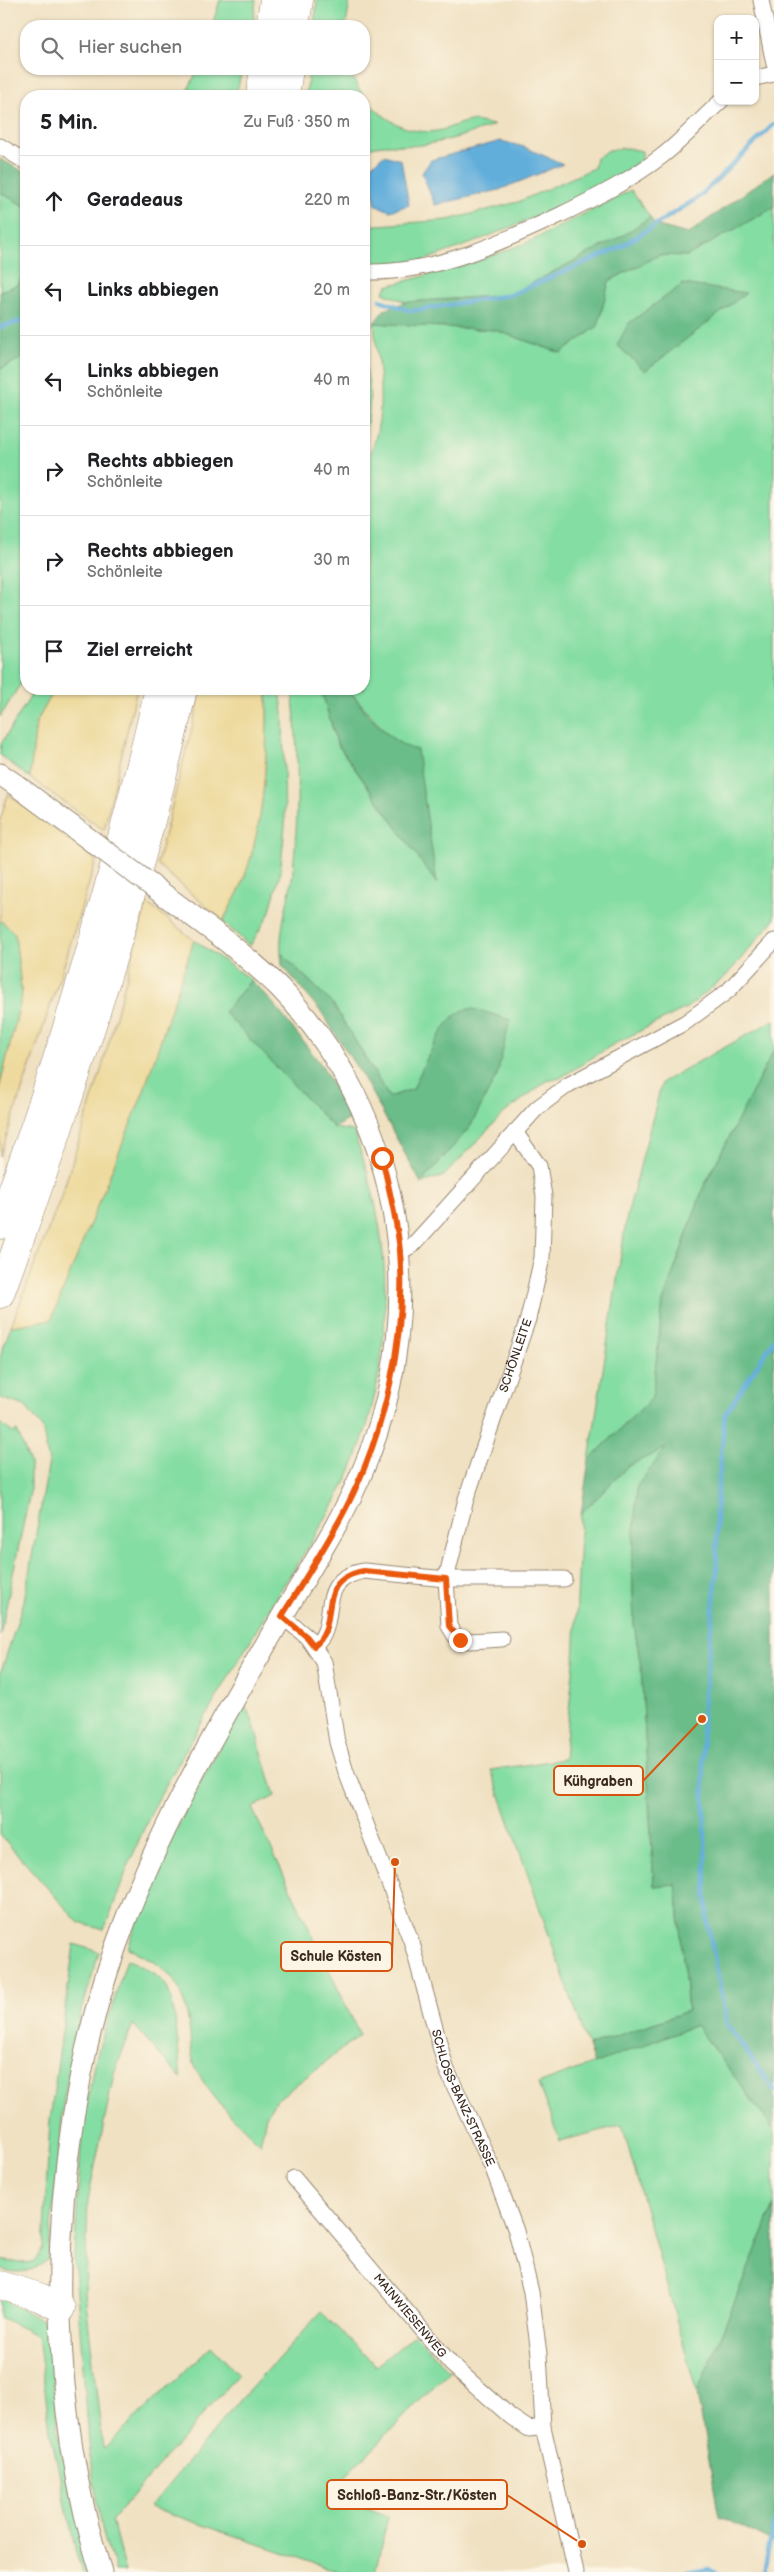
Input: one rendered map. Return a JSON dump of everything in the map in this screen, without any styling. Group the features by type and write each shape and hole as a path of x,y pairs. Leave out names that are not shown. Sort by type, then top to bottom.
{"highway":[{"path":"271,20 274,0"},
{"path":"296,20 299,0"},
{"path":"261,90 263,75"},
{"path":"286,90 288,75"},
{"path":"0,1225 85,968 126,827 158,695"},
{"path":"0,1294 57,1137 92,1031 148,834 182,695"},
{"path":"0,2285 39,2297 61,2308"}],"street":[{"path":"761,0 774,64"},
{"path":"759,77 774,74"},
{"path":"370,272 419,268 466,253 518,234 589,201 663,156 717,105"},
{"path":"0,146 20,158"},
{"path":"8,779 225,940 278,986 322,1041 342,1070 382,1158 391,1193 400,1252 399,1317 394,1368 382,1420 346,1507 195,1770 153,1855 125,1922 105,1983 78,2091 66,2164 61,2308 68,2417 79,2485 101,2572"},
{"path":"400,1252 413,1245 537,1108 568,1085 686,1022 728,991 774,941"},
{"name":"SCHÖNLEITE","path":"502,1639 470,1641 455,1636 449,1626 446,1579 466,1499 528,1319 542,1258 544,1196 539,1166 516,1132"},
{"path":"282,1616 310,1642 320,1642 328,1614 330,1594 336,1585 355,1572 364,1571 446,1579 564,1579"},
{"name":"SCHLOSS-BANZ-STRASSE","path":"310,1642 326,1670 337,1742 346,1772 412,1943 446,2068 493,2169 516,2231 531,2292 539,2354 543,2426 576,2572"},
{"name":"MAINWIESENWEG","path":"294,2178 451,2364 511,2417 529,2429 543,2426"}],"green space":[{"path":"220,0 256,0 254,20 214,20"},
{"path":"317,0 350,0 347,20 315,20"},
{"path":"195,75 241,75 237,90 188,90"},
{"path":"308,75 352,75 360,90 307,90"},
{"path":"370,104 395,123 409,129 437,131 471,121 494,125 459,137 432,143 415,146 377,146 370,148"},
{"path":"627,148 642,151 642,159 627,172 593,193 472,243 422,261 370,265 370,226 448,220 518,202 594,168 596,158 609,150"},
{"path":"0,159 20,170 20,204 0,192"},
{"path":"774,172 774,207 687,256 659,255 609,281 598,326 561,353 495,330 374,323 384,310 406,302 509,295 624,235 650,217 655,225 688,234"},
{"path":"631,190 650,217 624,235 509,295 406,302 383,293 387,286 472,263 531,241"},
{"path":"0,192 20,204 20,281 18,285 0,291"},
{"path":"774,207 774,920 726,976 688,1007 614,1044 560,1078 547,1081 503,1114 444,1176 421,1183 470,1127 497,1075 453,1016 432,1049 413,1089 389,1097 333,1004 281,953 283,922 292,881 296,826 297,757 293,695 323,695 337,744 436,882 407,748 388,735 353,695 370,695 370,454 377,433 380,397 374,323 495,330 561,353 598,326 609,281 659,255 687,256"},
{"path":"20,281 20,359 0,369 0,291 18,285"},
{"path":"683,284 746,293 645,371 617,345 629,323"},
{"path":"20,359 20,685 0,717 0,513 2,513 0,511 0,369"},
{"path":"31,695 52,695 36,723 30,778 0,755 1,744"},
{"path":"267,695 281,695 283,713 285,826 280,874 269,914 250,946 223,922 239,891 251,858 264,786"},
{"path":"323,695 353,695 378,726 387,734 406,747 417,750 437,884 337,743"},
{"path":"0,920 15,933 22,996 0,1086"},
{"path":"194,940 251,980 225,1012 334,1128 353,1131 367,1172 377,1214 383,1256 385,1300 383,1343 377,1385 366,1427 344,1486 205,1717 157,1802 132,1856 104,1930 79,1923 0,1835 0,1675 24,1601 49,1462 42,1427 25,1406 0,1398 0,1357 11,1326 51,1319 143,1093"},
{"path":"281,953 333,1004 389,1097 413,1089 435,1042 451,1019 460,1012 474,1009 510,1020 497,1075 470,1127 421,1183 364,1079 322,1013 282,965"},
{"path":"251,980 272,1002 323,1067 350,1118 334,1128 224,1012"},
{"path":"774,1020 774,1050 703,1188 663,1302 652,1398 589,1460 627,1216 662,1082"},
{"path":"774,1050 774,2130 696,2025 594,2064 588,2046 688,2011 676,1884 654,1886 641,1667 634,1624 632,1563 637,1486 666,1448 628,1466 581,1514 589,1460 652,1398 663,1302 703,1188"},
{"path":"0,1423 13,1433 17,1431 30,1463 30,1492 0,1636"},
{"path":"667,1447 632,1563 634,1624 641,1667 654,1886 676,1884 688,2011 588,2046 491,1770 564,1759 574,1662 581,1514 628,1466"},
{"path":"244,1704 252,1719 275,1796 252,1808 360,2035 275,2101 266,2116 260,2144 208,2089 196,2068 193,2060 184,2002 174,1980 156,1964 128,1948 165,1854 211,1763"},
{"path":"74,1944 99,1952 79,2020 64,2099 48,2259 37,2267 26,2271 7,2271 0,2269 0,2260 21,2263 33,2262 43,2249 50,2120"},
{"path":"127,1959 157,1976 165,1984 169,1992 176,2029 181,2079 133,2024 114,2074 88,2200 85,2293 103,2449 211,2346 238,2374 112,2520 125,2572 115,2572 103,2534 91,2465 74,2257 82,2132 94,2064"},
{"path":"696,2025 774,2130 774,2206 697,2393 622,2125 560,2141 538,2084"},
{"path":"774,2206 774,2543 719,2516 697,2393"},
{"path":"0,2298 42,2320 50,2336 56,2415 64,2467 95,2572 82,2572 76,2553 50,2430 38,2336 0,2317"},
{"path":"321,2312 376,2366 415,2334 449,2371 328,2494 388,2517 375,2572 341,2572 150,2507 232,2409"}],"sand":[{"path":"52,695 136,695 104,830 30,778 36,723"},
{"path":"200,695 267,695 264,786 261,810 251,858 239,891 223,921 157,864"},
{"path":"8,794 96,860 62,971 0,1156 0,1086 22,996 15,933 0,920 0,821"},
{"path":"147,903 194,940 143,1093 51,1320 11,1326 62,1194 100,1074"}],"water":[{"path":"501,141 524,147 563,164 499,190 435,205 422,173 431,160"},
{"path":"384,155 401,160 409,205 390,211 376,205 370,177 370,166"}],"waterway":[{"path":"380,300 411,311 510,295 619,248 699,197 774,124"},
{"path":"0,327 20,322"},
{"path":"774,1340 725,1414 716,1509 717,1570 702,1719 707,1918 727,2024 774,2090"},
{"path":"764,2572 774,2522"},
{"path":"688,2572 709,2568 715,2572"}],"place":[{"name":"Kühgraben","path":"702,1719"},
{"name":"Schule Kösten","path":"395,1862"},
{"name":"Schloß-Banz-Str./Kösten","path":"582,2544"}],"route":[{"path":"382,1158 391,1193 400,1252 399,1317 394,1368 382,1420 346,1507 282,1616 307,1637 314,1646 320,1642 328,1614 330,1594 336,1585 355,1572 364,1571 446,1579 449,1626 460,1640"}]}
